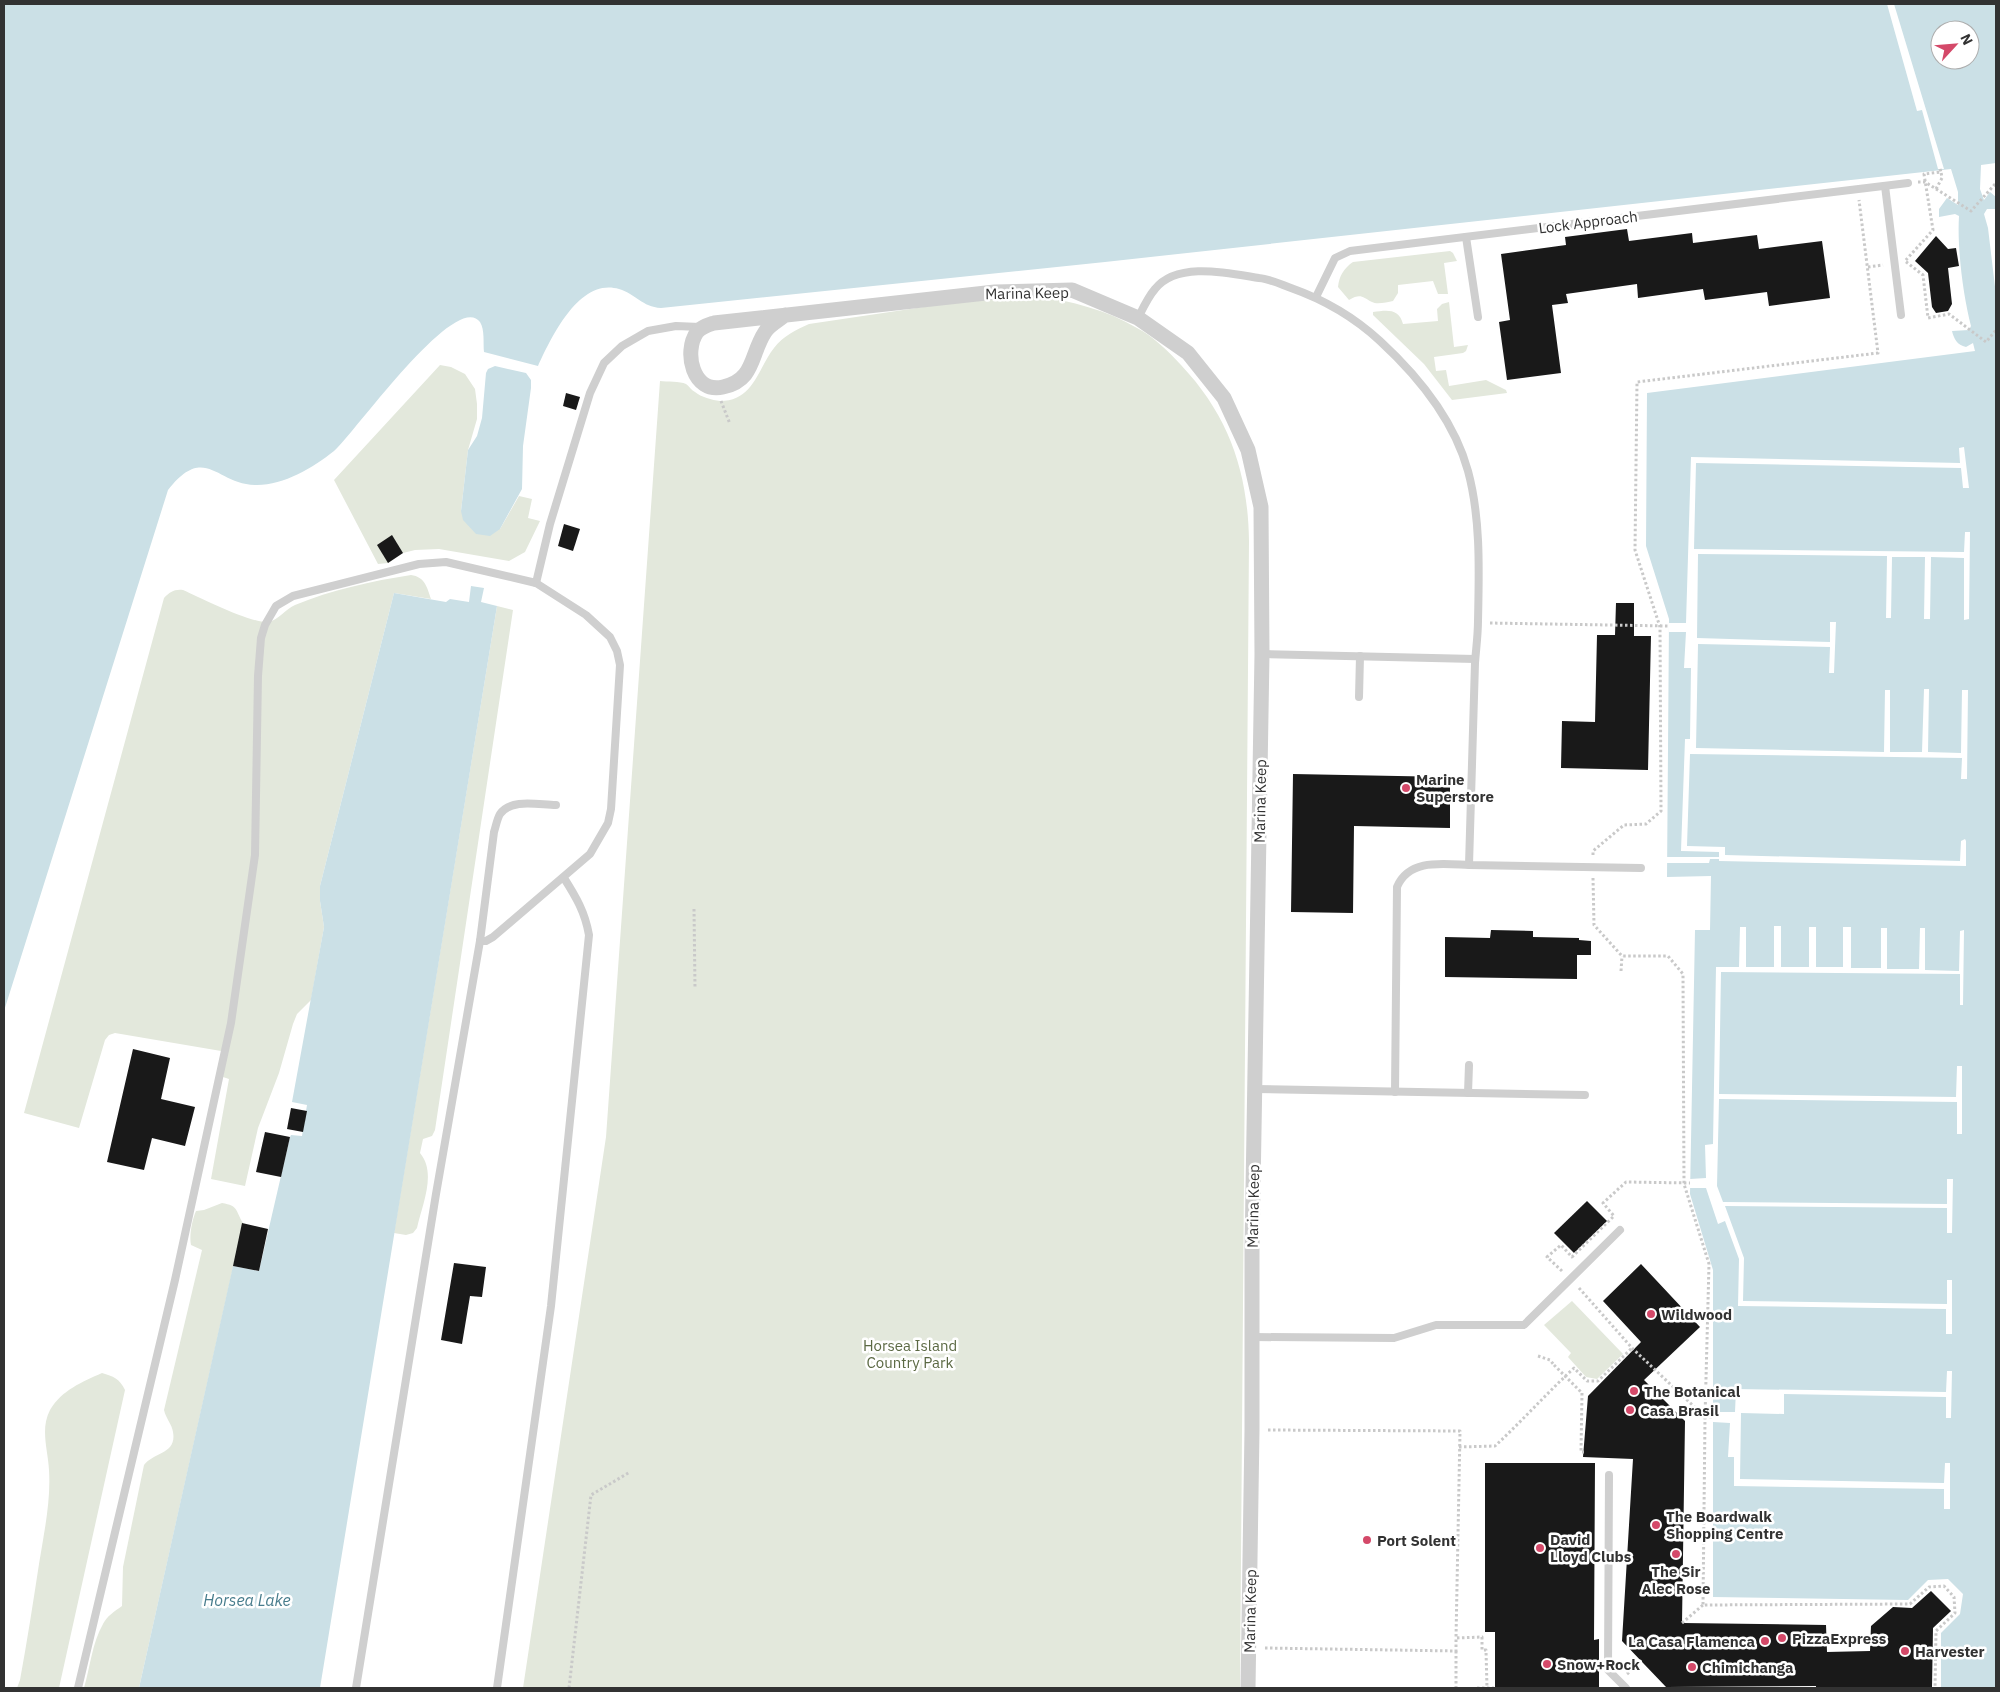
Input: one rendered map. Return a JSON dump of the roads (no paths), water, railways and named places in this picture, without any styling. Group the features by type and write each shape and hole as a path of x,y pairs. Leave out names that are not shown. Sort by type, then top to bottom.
{"street":[{"name":"Marina Keep","path":"704,327 714,322 995,292 1072,290 1138,318 1188,353 1224,398 1248,450 1261,508 1262,654 1248,1688"},
{"path":"704,327 697,332 691,348 690,358 696,376 706,386 721,388 739,381 745,376 766,330 785,315"}],"lane":[{"name":"Lock Approach","path":"1316,297 1331,263 1344,252 1908,183"},
{"path":"1885,186 1901,314"},
{"path":"1466,237 1478,317"},
{"path":"1138,318 1155,288 1171,275 1210,271 1265,279 1316,297 1351,316 1393,352 1432,398 1456,440 1468,472 1475,503 1478,537 1478,623 1475,659 1469,865"},
{"path":"536,583 550,524 590,393 604,363 622,346 648,331 676,326 704,327"},
{"path":"78,1688 175,1280 230,1023 255,855 258,676 261,638 265,625 276,606 292,596 419,564 446,562 536,583 586,615 610,637 617,651 620,665 611,809 608,824 590,854 564,878 493,937 486,941 480,941"},
{"path":"1262,654 1475,659"},
{"path":"1359,697 1360,656"},
{"path":"356,1688 436,1194 480,941 494,832 499,815 505,808 513,804 556,806"},
{"path":"1395,1092 1397,887 1403,876 1424,865 1641,868"},
{"path":"497,1688 551,1306 589,935 586,916 564,878"},
{"path":"1468,1093 1469,1066"},
{"path":"1255,1089 1585,1095"},
{"path":"1253,1337 1394,1338 1436,1325 1524,1325 1620,1230"},
{"path":"1609,1475 1608,1670 1626,1688"}],"water":[{"path":"4,4 1996,4 1996,163 1981,165 1980,189 1984,200 1990,192 1996,197 1996,209 1987,209 1984,214 1988,228 1996,295 1996,1688 1941,1688 1941,1633 1960,1614 1963,1594 1948,1579 1928,1580 1908,1600 1713,1597 1713,1270 1690,1194 1695,930 1710,930 1711,876 1667,877 1669,619 1646,546 1647,393 1975,351 1973,343 1966,347 1958,343 1952,331 1969,330 1971,326 1961,271 1959,216 1955,214 1939,217 1939,209 1947,198 1958,205 1958,192 1951,169 1105,262 661,308 644,303 625,291 605,288 591,292 568,312 538,366 484,352 482,325 480,322 468,317 450,326 428,344 382,394 345,440 317,464 297,475 265,485 242,483 211,469 192,469 181,476 168,490 4,1011"},
{"path":"495,366 526,373 531,380 531,388 523,446 522,489 500,529 490,536 476,534 463,520 461,511 468,450 477,436 482,418 486,373 488,369"},
{"name":"Horsea Lake","path":"471,586 484,588 481,602 497,606 320,1688 139,1688 233,1266 259,1271 290,1137 291,1135 302,1136 307,1105 292,1102 324,927 320,886 394,593 446,602 450,599 469,602"}],"place":[{"name":"Marine Superstore","path":"1406,788"},
{"name":"Wildwood","path":"1651,1314"},
{"name":"The Botanical","path":"1634,1391"},
{"name":"Casa Brasil","path":"1630,1410"},
{"name":"The Boardwalk Shopping Centre","path":"1656,1525"},
{"name":"Port Solent","path":"1367,1540"},
{"name":"David Lloyd Clubs","path":"1540,1548"},
{"name":"The Sir Alec Rose","path":"1676,1554"},
{"name":"PizzaExpress","path":"1782,1638"},
{"name":"La Casa Flamenca","path":"1765,1641"},
{"name":"Harvester","path":"1905,1651"},
{"name":"Snow+Rock","path":"1547,1664"},
{"name":"Chimichanga","path":"1692,1667"}],"park label":[{"name":"Horsea Island Country Park","path":"910,1354"}]}
